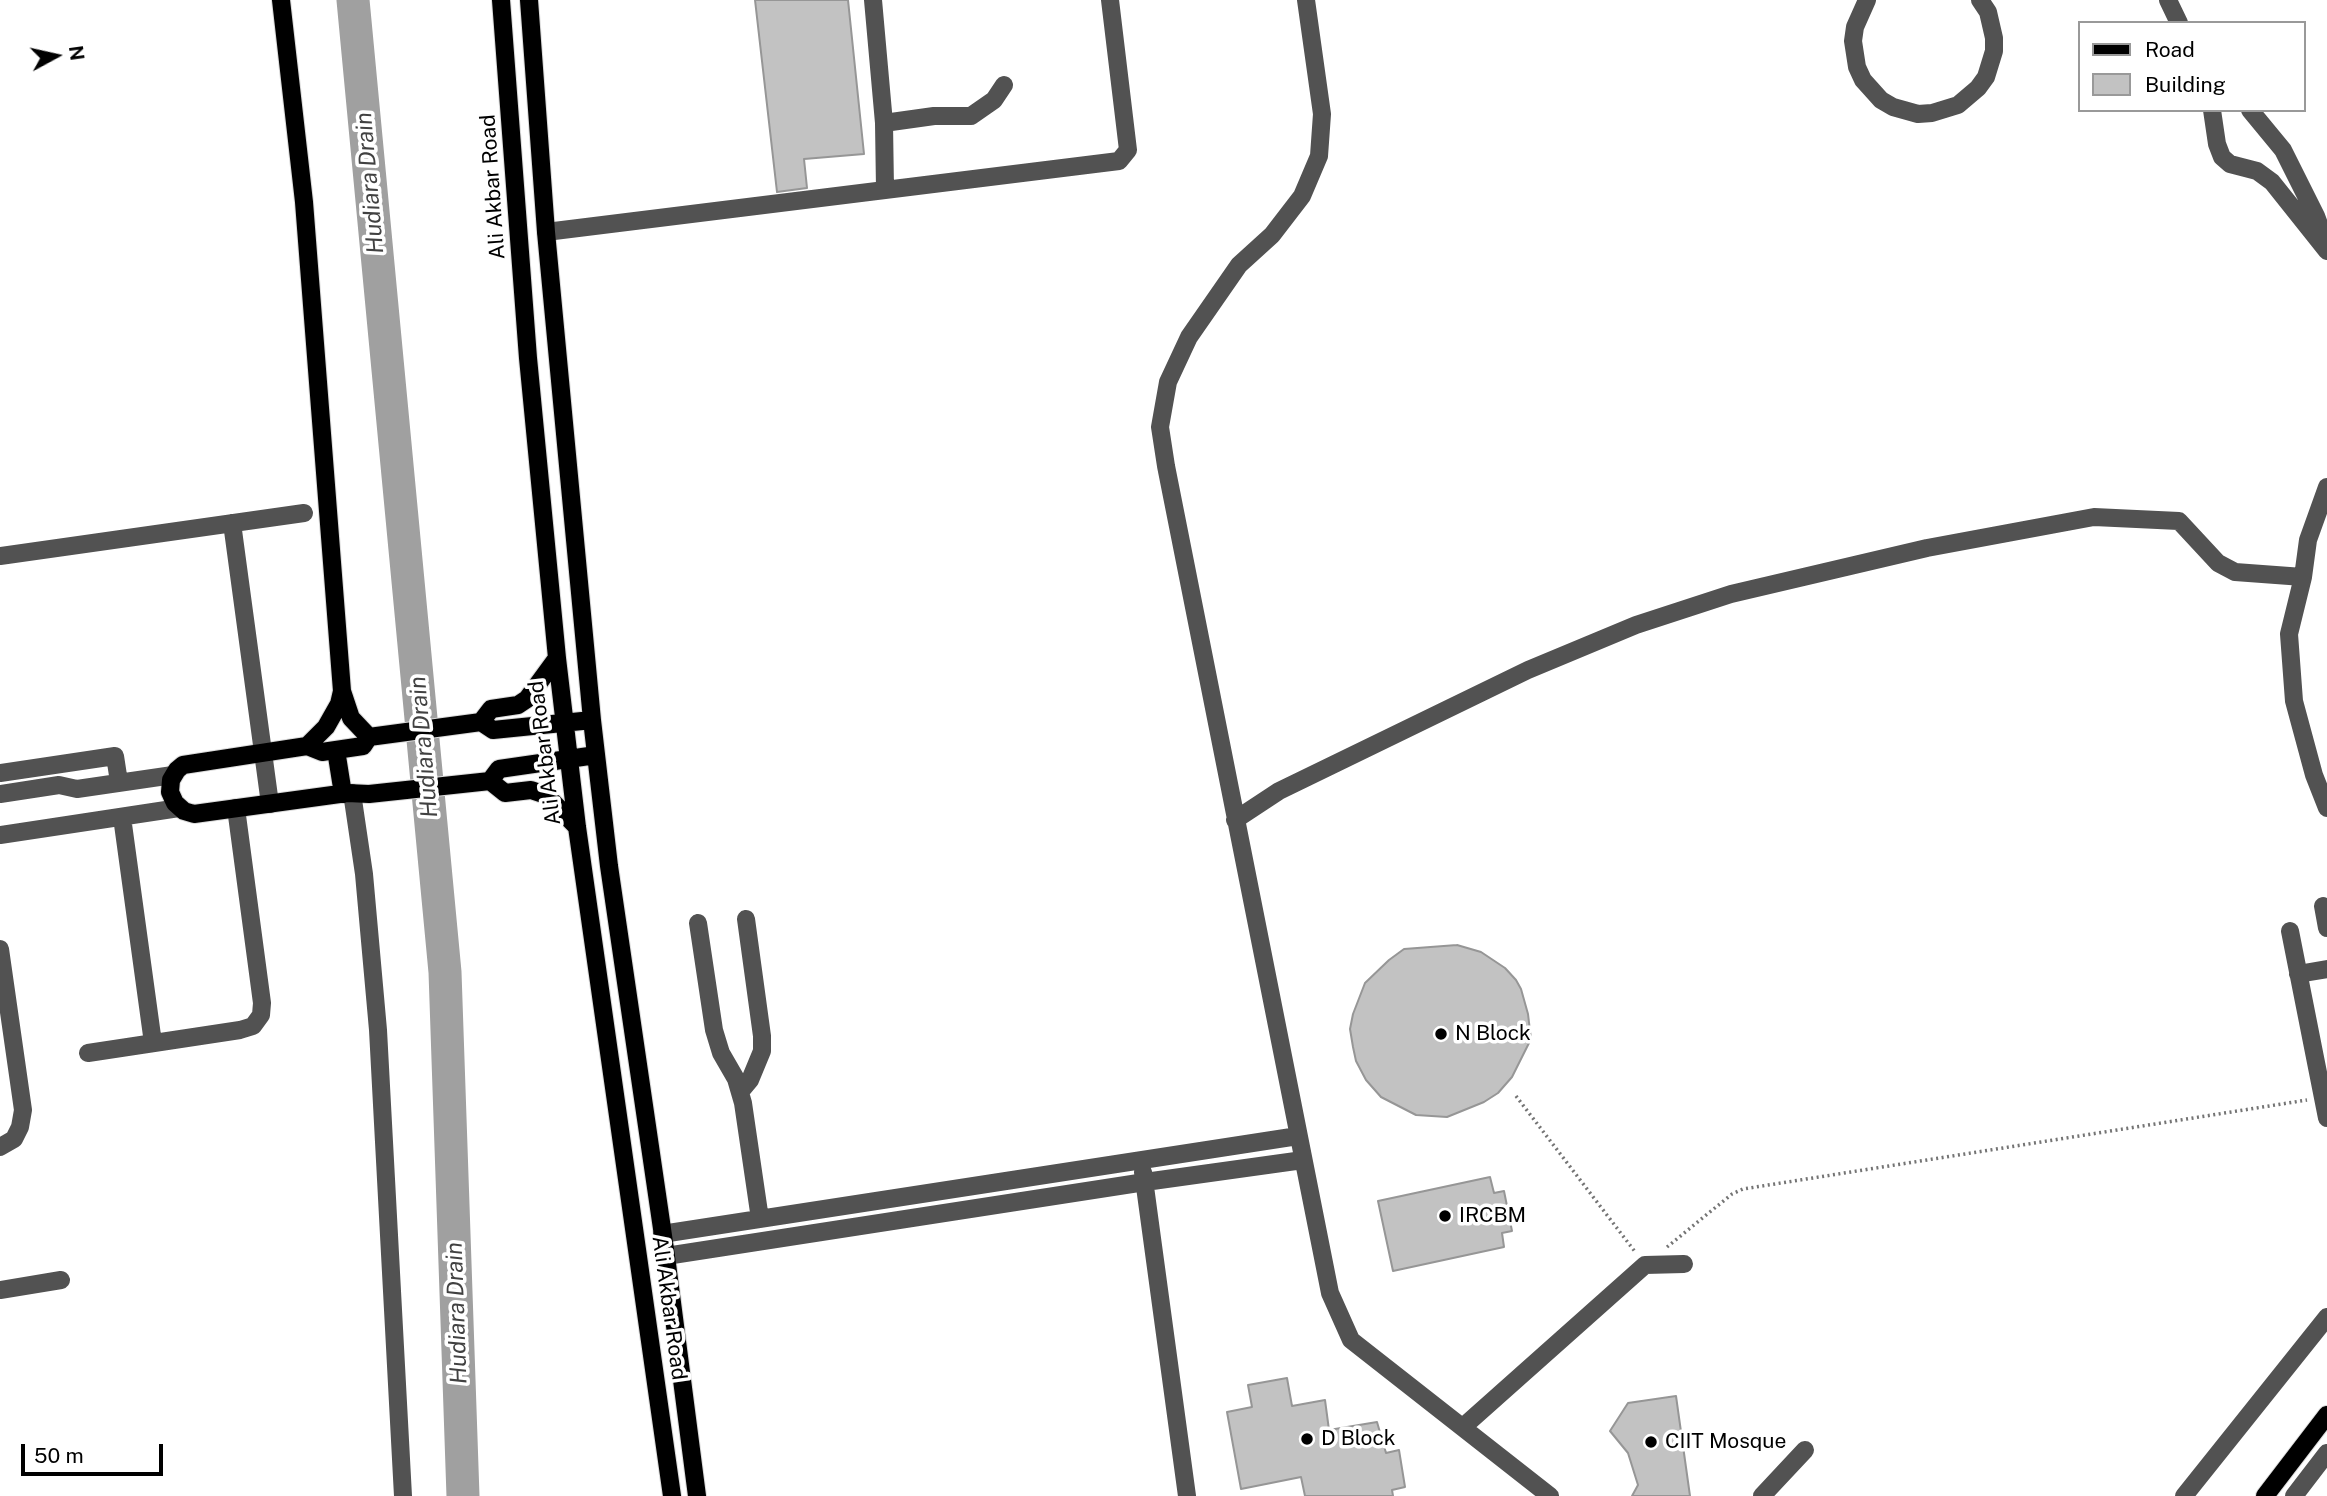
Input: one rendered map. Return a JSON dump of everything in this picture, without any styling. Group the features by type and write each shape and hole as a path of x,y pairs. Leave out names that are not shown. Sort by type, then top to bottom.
{"main road":[{"path":"281,0 305,215 342,691 353,721 372,737"},
{"name":"Ali Akbar Road","path":"501,0 528,358 564,722 669,1495"},
{"name":"Ali Akbar Road","path":"529,0 546,232 592,720 609,866 666,1256 697,1496"},
{"path":"481,722 491,709 518,705 527,699 557,658"},
{"path":"307,746 326,727 339,704 342,691"},
{"path":"577,827 546,795 531,790 505,793 490,781 355,793 194,814 179,808 170,792 173,775 177,769 188,763 307,746 322,752 363,746 372,737 481,722 493,730 592,720"},
{"path":"336,750 355,793"},
{"path":"490,781 499,769 596,755"},
{"path":"2272,1494 2327,1415"}],"street":[{"path":"873,0 884,123 885,189"},
{"path":"546,232 1119,161 1128,150 1110,0"},
{"path":"1306,0 1322,114 1319,156 1302,196 1272,235 1239,265 1189,337 1168,382 1160,427 1166,466 1329,1293 1351,1340 1550,1496"},
{"path":"1867,0 1854,27 1857,67 1863,80 1881,100 1893,107 1919,114 1958,105 1978,88 1986,77 1994,51 1994,37 1988,12 1980,0"},
{"path":"2168,0 2178,21"},
{"path":"884,123 934,116 971,116 994,100 1004,85"},
{"path":"2212,112 2217,144 2222,157 2230,164 2257,171 2272,182 2327,249"},
{"path":"2252,112 2283,150 2316,216 2327,249"},
{"path":"2327,487 2308,540 2290,635 2294,701 2314,775 2327,808"},
{"path":"0,556 304,513"},
{"path":"1235,820 1279,791 1303,779 1528,670 1636,625 1731,594 1927,548 2094,517 2179,522 2218,563 2235,572 2303,577"},
{"path":"232,523 270,804"},
{"path":"0,773 115,756 119,782"},
{"path":"0,794 59,785 76,789 173,775"},
{"path":"355,793 365,874 378,1030 403,1496"},
{"path":"0,835 179,808"},
{"path":"88,1053 240,1030 253,1026 261,1014 262,1003 236,808"},
{"path":"122,817 153,1043"},
{"path":"2323,906 2327,928"},
{"path":"740,1092 750,1080 762,1051 746,919"},
{"path":"698,923 715,1030 721,1053 740,1092 760,1219"},
{"path":"2290,931 2327,1118"},
{"path":"0,949 23,1110 20,1127 14,1139 0,1147"},
{"path":"2298,974 2327,969"},
{"path":"662,1234 1298,1136"},
{"path":"666,1256 1303,1160"},
{"path":"1141,1162 1187,1496"},
{"path":"1463,1427 1645,1265 1684,1264"},
{"path":"0,1290 61,1280"},
{"path":"2184,1496 2327,1317"},
{"path":"1762,1496 1805,1450"},
{"path":"2294,1496 2327,1453"}],"path":[{"path":"1516,1096 1645,1265 1732,1194 1743,1189 2323,1098"}],"building":[{"path":"755,0 848,0 864,154 804,159 807,188 777,192"},
{"name":"N Block","path":"1457,945 1481,952 1505,968 1516,980 1528,1014 1531,1039 1512,1077 1498,1093 1484,1102 1447,1117 1416,1115 1381,1097 1366,1080 1356,1061 1353,1047 1350,1029 1353,1014 1365,983 1404,949"},
{"name":"IRCBM","path":"1490,1177 1494,1193 1504,1191 1512,1231 1502,1233 1504,1247 1393,1271 1378,1201"},
{"name":"D Block","path":"1287,1378 1292,1406 1325,1400 1329,1430 1377,1422 1386,1453 1399,1450 1405,1487 1392,1490 1393,1496 1305,1496 1301,1477 1241,1489 1227,1412 1252,1407 1248,1385"},
{"name":"CIIT Mosque","path":"1676,1396 1690,1496 1632,1496 1638,1485 1628,1453 1610,1431 1628,1403"}],"waterway":[{"name":"Hudiara Drain","path":"353,0 445,972 463,1496"}],"place":[{"name":"N Block","path":"1441,1034"},
{"name":"IRCBM","path":"1445,1216"},
{"name":"D Block","path":"1307,1439"},
{"name":"CIIT Mosque","path":"1651,1442"}]}
